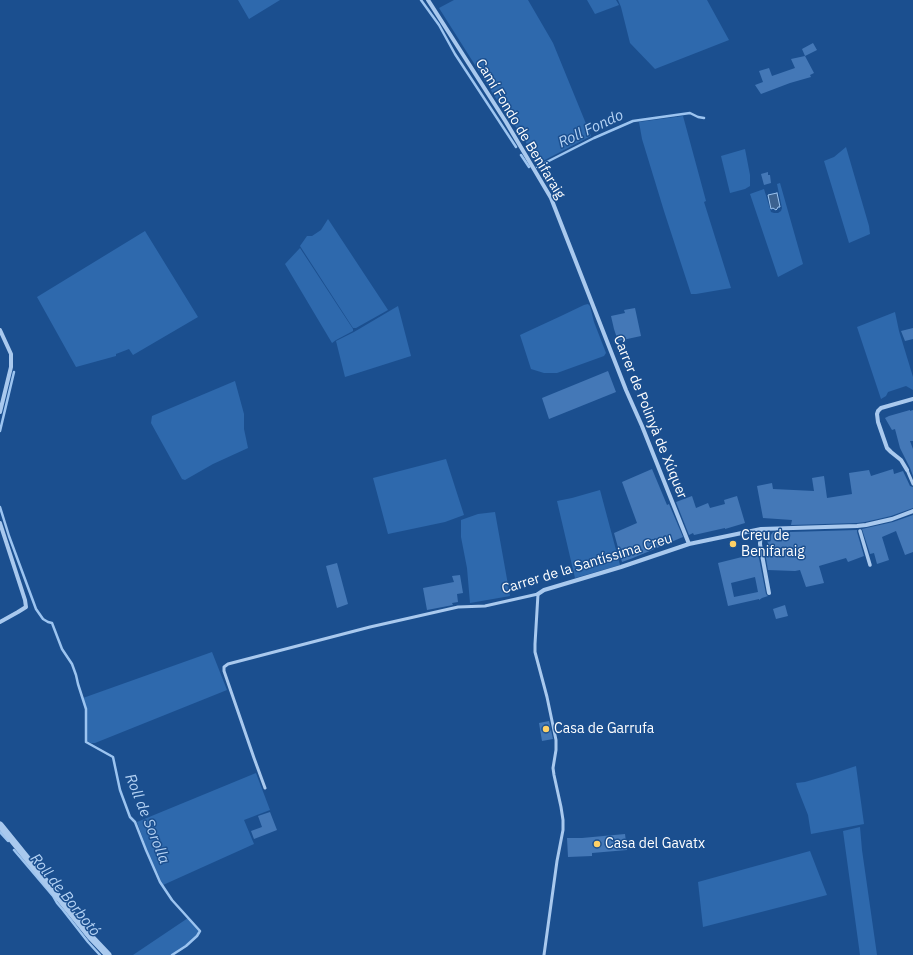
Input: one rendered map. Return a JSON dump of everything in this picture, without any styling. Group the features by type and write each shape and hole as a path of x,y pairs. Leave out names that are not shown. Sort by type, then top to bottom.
{"street":[{"name":"Camí Fondo de Benifaraig","path":"428,0 506,122 551,198 590,299"},
{"name":"Carrer de Polinyà de Xúquer","path":"590,299 689,544"},
{"path":"0,330 11,354 11,367 0,412"},
{"path":"907,470 901,460 887,448 877,417 877,412 882,408 913,399"},
{"name":"Carrer de la Santíssima Creu","path":"538,594 544,590 622,567 689,544 761,529 860,526 883,521 913,511"},
{"path":"0,523 26,607 0,622"},
{"path":"761,529 760,544 769,593"},
{"path":"860,531 870,565"},
{"path":"0,824 90,936 108,955"}],"lane":[{"path":"907,470 913,484"},
{"path":"538,594 535,652 547,697 556,740 553,768 562,813 563,830 557,861 544,955"},
{"name":"Carrer de la Santíssima Creu","path":"265,788 224,671 224,667 228,664 370,627 458,607 485,606 538,594"}],"shaded area":[{"path":"238,0 280,0 249,19"},
{"path":"454,0 528,0 553,43 591,136 539,163 504,111 439,8"},
{"path":"587,0 616,0 619,5 595,14"},
{"path":"618,0 707,0 729,40 655,69 630,43"},
{"path":"683,116 706,201 704,202 731,288 691,294 642,139 639,122"},
{"path":"846,147 870,234 849,243 824,161 834,157"},
{"path":"745,149 750,175 750,186 730,193 721,156"},
{"path":"780,183 803,264 778,277 750,194 764,189 771,212 778,213 782,208 777,184"},
{"path":"777,193 780,207 776,210 773,208 771,209 768,195"},
{"path":"328,219 388,310 356,328 353,328 300,246 307,236 312,236 321,230"},
{"path":"145,231 198,317 133,355 129,349 116,354 116,356 76,367 37,297"},
{"path":"300,248 353,329 353,331 332,343 285,264"},
{"path":"588,304 606,353 604,356 557,373 544,373 531,369 520,335"},
{"path":"398,306 411,356 345,377 336,341"},
{"path":"895,312 899,331 913,377 913,390 906,386 888,392 886,396 881,399 857,327"},
{"path":"235,381 244,414 244,429 248,448 213,464 185,480 182,479 151,423 152,416"},
{"path":"446,459 464,515 445,522 388,534 373,478"},
{"path":"600,490 620,565 575,578 557,501"},
{"path":"495,512 510,596 470,603 467,568 461,537 461,520 478,514"},
{"path":"212,652 227,690 95,743 87,741 87,710 83,698"},
{"path":"856,766 864,824 811,834 808,815 796,783 805,782"},
{"path":"256,773 270,810 244,820 254,844 163,885 147,850 137,822"},
{"path":"860,827 877,955 860,955 843,831"},
{"path":"810,851 827,895 703,927 698,882"},
{"path":"188,918 199,931 197,936 186,946 171,955 133,955"}],"building":[{"path":"813,43 817,50 805,56 802,49"},
{"path":"805,56 814,73 810,75 811,77 761,94 755,85 763,82 759,71 769,68 772,76 795,68 791,59"},
{"path":"768,172 771,183 764,185 761,174"},
{"path":"635,308 641,336 618,341 611,316 625,313 624,310"},
{"path":"913,328 913,339 905,341 901,331"},
{"path":"608,371 616,392 549,419 542,398"},
{"path":"913,410 913,441 910,441 913,449 913,476 900,448 895,429 892,430 885,418"},
{"path":"652,469 667,505 669,504 683,537 622,562 614,533 637,523 622,482"},
{"path":"893,469 894,474 903,471 910,486 913,487 913,508 891,516 857,523 791,525 792,520 763,518 757,486 772,483 773,489 814,491 812,478 824,476 827,498 852,494 849,473 869,470 871,476"},
{"path":"692,496 696,508 708,503 710,508 725,504 724,500 737,496 745,523 725,529 694,535 693,533 689,535 676,502"},
{"path":"913,515 913,552 905,555 896,531 882,537 889,560 877,564 874,553 870,554 862,529 893,522"},
{"path":"857,530 864,556 848,562 846,558 819,566 824,583 806,587 800,570 768,570 765,552 770,551 767,540 773,532 790,533"},
{"path":"758,553 766,594 768,596 759,600 728,606 718,563","holes":["755,577 758,592 734,597 731,583"]},
{"path":"337,563 348,604 337,608 326,566"},
{"path":"460,575 463,593 457,594 458,602 452,603 453,605 427,610 423,588 454,582 452,576"},
{"path":"785,605 788,616 776,619 773,609"},
{"name":"Casa de Garrufa","path":"549,721 553,739 542,741 539,723"},
{"path":"270,812 277,830 254,839 251,831 262,827 258,816"},
{"name":"Casa del Gavatx","path":"625,834 627,850 592,853 592,856 568,857 567,838"}],"waterway":[{"name":"Roll Fondo","path":"421,0 439,25 455,54 516,147"},
{"name":"Roll Fondo","path":"537,167 594,138 633,121 690,113 704,118"},
{"name":"Roll Fondo","path":"521,155 529,167"},
{"name":"Roll de Sorolla","path":"0,431 14,372"},
{"name":"Roll de Sorolla","path":"0,507 36,609 43,619 52,623 62,649 72,664 86,709 86,742 113,757 120,790 130,817 135,822 160,882 172,900 200,931 197,936 186,946 172,955"},
{"name":"Roll de Borbotó","path":"0,832 8,841"},
{"name":"Roll de Borbotó","path":"14,850 100,955"}],"place":[{"name":"Creu de Benifaraig","path":"733,544"},
{"name":"Casa de Garrufa","path":"546,729"},
{"name":"Casa del Gavatx","path":"597,844"}]}
